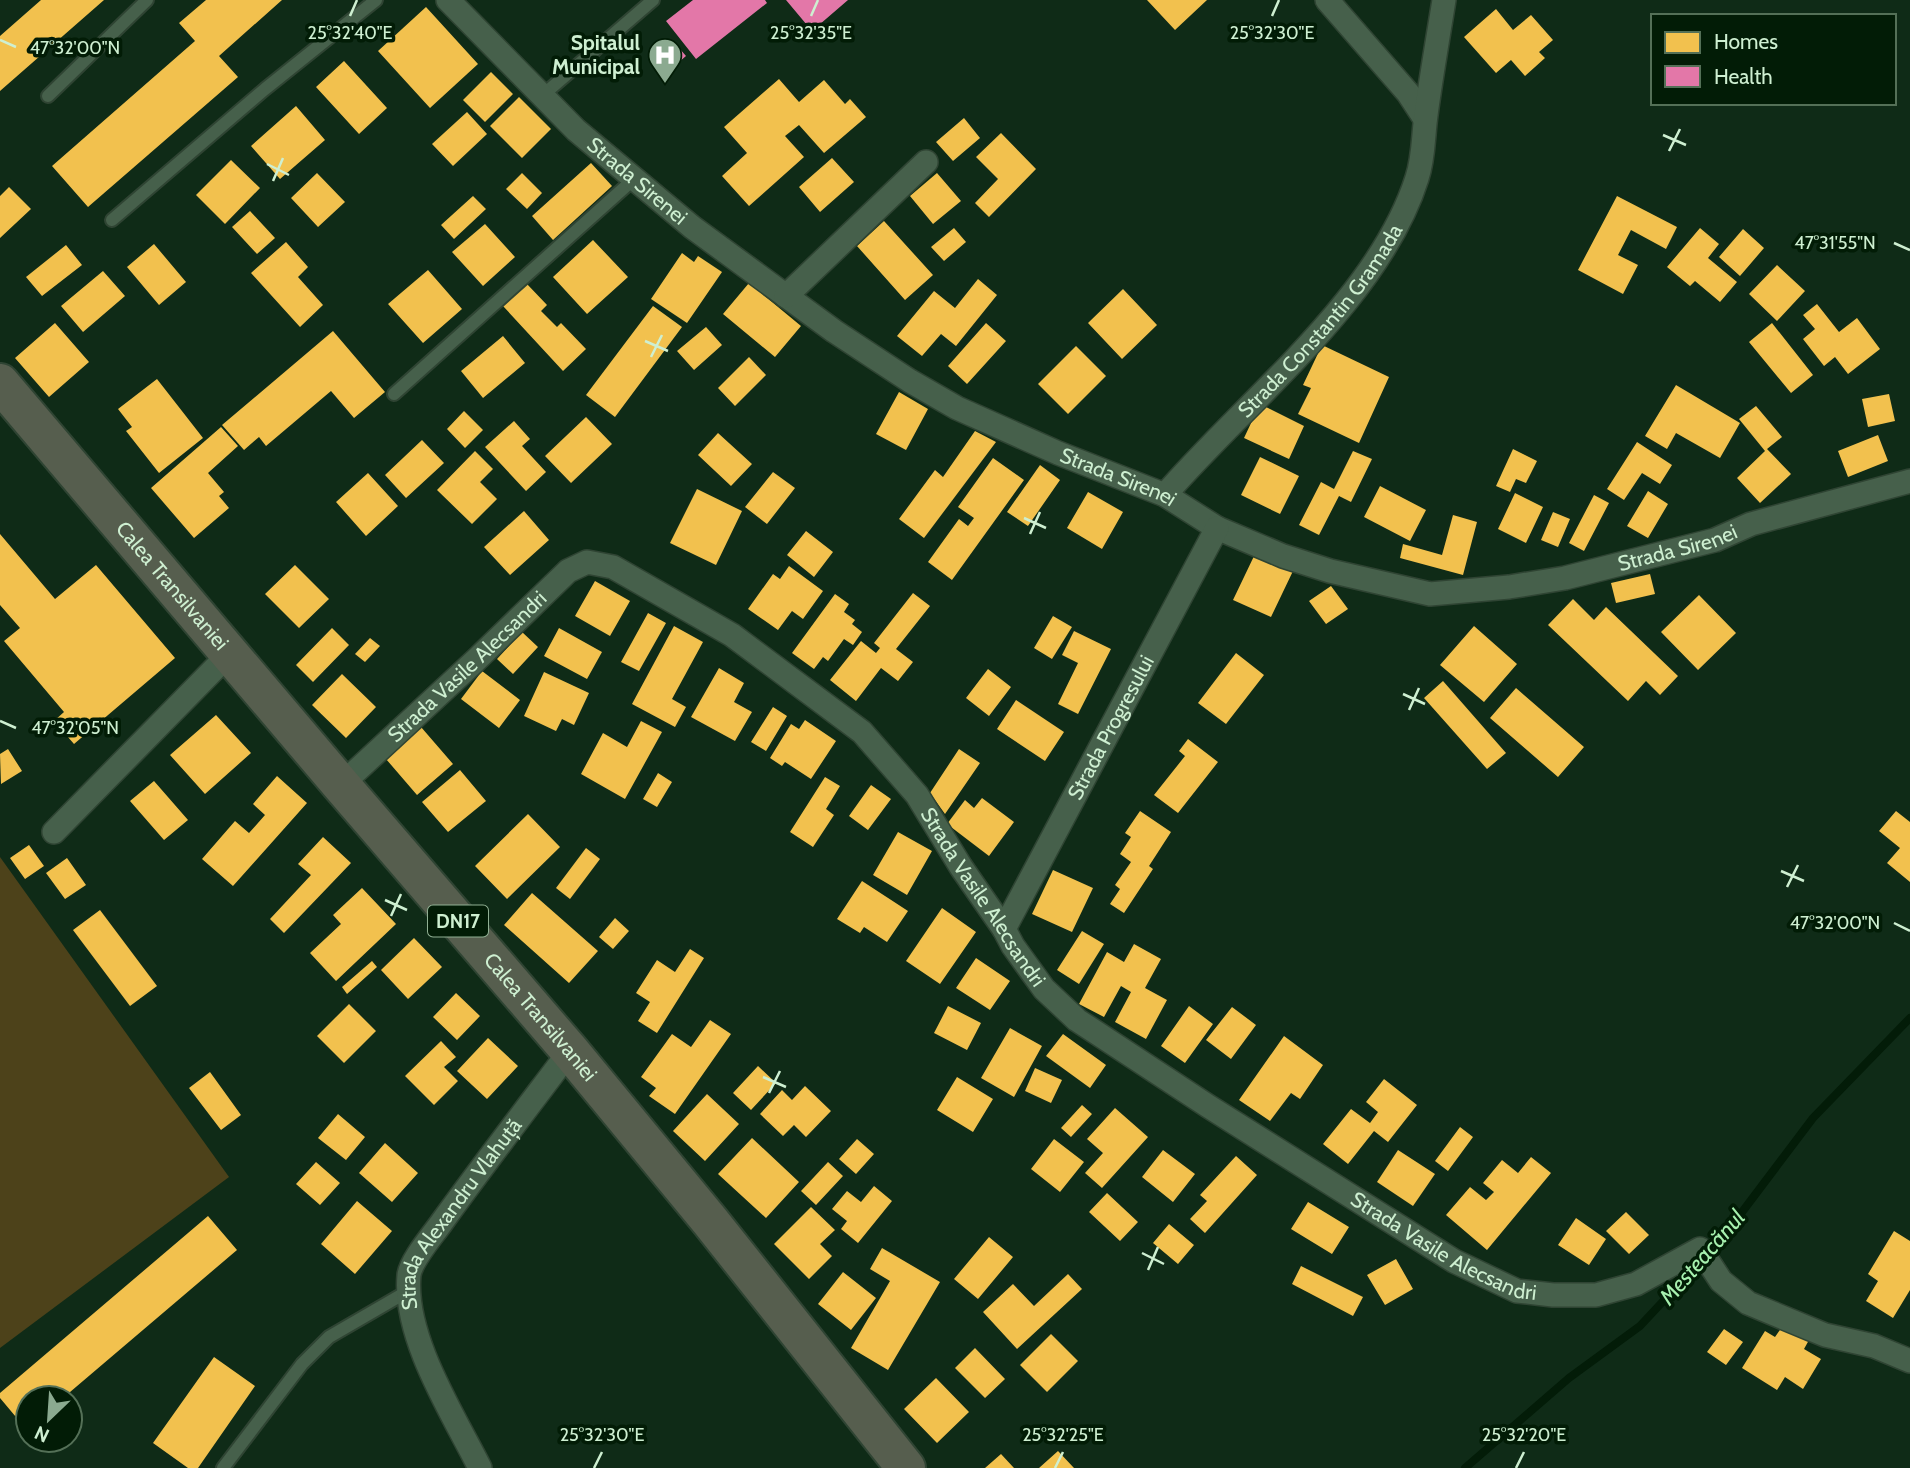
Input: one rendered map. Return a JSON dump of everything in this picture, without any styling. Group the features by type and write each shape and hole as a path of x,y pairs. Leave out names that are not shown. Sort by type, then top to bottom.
{"highway":[{"name":"Calea Transilvaniei","path":"0,383 570,1051 710,1221 906,1468"}],"street":[{"name":"Strada Sirenei","path":"448,0 576,130 692,227 786,296 910,381 957,408 1032,443 1165,495 1217,528 1258,547 1330,571 1430,594 1509,587 1565,578 1715,540 1751,524 1910,481"},
{"path":"1327,0 1408,93 1425,119"},
{"name":"Strada Constantin Gramada","path":"1165,495 1330,320 1374,263 1418,177 1444,0"},
{"path":"786,296 926,163"},
{"name":"Strada Progresului","path":"1004,929 1217,528"},
{"name":"Strada Vasile Alecsandri","path":"341,785 475,662 568,571 587,562 613,567 732,635 862,732 917,795 961,867 1044,989 1077,1020 1454,1261 1517,1292 1597,1296 1636,1284 1700,1249 1721,1281 1748,1303 1825,1335 1874,1346 1910,1361"},
{"path":"54,832 229,654"},
{"name":"Strada Alexandru Vlahuță","path":"480,1468 426,1360 411,1311 409,1274 419,1253 570,1051"}],"lane":[{"path":"48,96 147,0"},
{"path":"112,220 255,97 376,0"},
{"path":"543,95 653,0"},
{"path":"394,394 634,179"},
{"path":"223,1468 302,1364 329,1337 410,1289"}],"shaded area":[{"path":"0,857 229,1177 0,1348"}],"building: Homes":[{"path":"41,0 104,0 0,91 0,36"},
{"path":"206,0 282,0 219,56 238,77 88,207 52,166 195,41 179,23"},
{"path":"1147,0 1207,0 1175,30"},
{"path":"426,7 478,64 430,108 378,51"},
{"path":"1496,9 1513,30 1531,15 1553,40 1539,52 1545,58 1525,76 1511,60 1496,73 1464,37"},
{"path":"344,61 387,108 359,134 316,87"},
{"path":"491,72 513,94 485,122 463,100"},
{"path":"779,79 799,102 824,80 845,104 850,99 866,117 824,153 799,125 785,136 804,157 749,206 722,176 747,153 724,127"},
{"path":"519,97 551,129 522,158 490,126"},
{"path":"296,106 325,140 280,179 251,146"},
{"path":"467,112 487,134 453,166 432,144"},
{"path":"964,118 980,138 953,161 936,142"},
{"path":"1001,133 1036,169 989,217 975,203 998,179 976,157"},
{"path":"832,158 854,182 820,212 799,187"},
{"path":"231,160 260,188 225,224 196,195"},
{"path":"591,163 612,186 553,240 532,216"},
{"path":"317,173 345,202 318,227 291,198"},
{"path":"522,173 542,193 527,209 506,189"},
{"path":"937,173 961,201 933,224 910,196"},
{"path":"9,187 31,209 0,238 0,196"},
{"path":"473,196 486,209 454,239 441,225"},
{"path":"1617,196 1677,227 1666,249 1631,230 1618,255 1638,265 1623,294 1578,270"},
{"path":"250,211 275,238 257,254 232,227"},
{"path":"884,221 933,275 905,300 857,246"},
{"path":"485,224 515,257 483,286 452,252"},
{"path":"954,228 966,242 944,261 931,247"},
{"path":"1700,228 1719,244 1708,258 1737,282 1720,302 1695,281 1690,286 1667,267"},
{"path":"1743,229 1764,248 1740,276 1719,257"},
{"path":"593,240 628,277 587,314 553,277"},
{"path":"286,242 308,267 298,277 323,305 300,327 251,273"},
{"path":"154,244 186,282 159,305 127,267"},
{"path":"66,245 82,265 42,296 26,277"},
{"path":"682,253 694,262 698,256 722,272 687,323 651,299"},
{"path":"1777,265 1805,291 1777,321 1749,294"},
{"path":"428,270 462,309 423,343 388,304"},
{"path":"103,271 125,296 83,332 61,306"},
{"path":"978,279 997,295 956,346 941,334 922,356 897,336 934,291 955,308"},
{"path":"749,283 801,326 775,357 723,314"},
{"path":"527,284 547,305 541,311 557,327 561,323 586,349 563,371 503,306"},
{"path":"1123,289 1157,325 1122,359 1088,323"},
{"path":"1817,304 1839,332 1857,318 1880,349 1848,374 1835,357 1824,366 1803,339 1815,329 1803,315"},
{"path":"653,306 682,327 615,417 586,395"},
{"path":"55,323 89,362 49,397 15,358"},
{"path":"986,323 1006,341 967,384 948,366"},
{"path":"1772,323 1813,375 1791,393 1749,342"},
{"path":"706,327 722,345 694,370 677,351"},
{"path":"333,331 385,392 354,418 331,391 266,446 259,437 244,450 222,425"},
{"path":"503,336 525,363 483,398 461,371"},
{"path":"1322,345 1389,377 1359,443 1298,414 1311,388 1303,385"},
{"path":"1076,346 1106,376 1068,414 1038,384"},
{"path":"749,357 766,375 735,406 718,388"},
{"path":"157,379 203,438 159,473 126,431 132,427 118,409"},
{"path":"1676,385 1740,423 1720,458 1676,433 1667,449 1645,436"},
{"path":"899,392 928,409 906,450 876,434"},
{"path":"1889,394 1895,421 1868,427 1862,399"},
{"path":"1260,404 1304,426 1289,459 1244,438"},
{"path":"1756,406 1782,437 1767,449 1791,474 1760,503 1737,478 1765,451 1739,419"},
{"path":"464,411 483,430 465,448 447,429"},
{"path":"586,417 612,444 571,483 545,456"},
{"path":"514,421 530,439 522,446 546,472 526,491 485,447"},
{"path":"221,427 238,446 208,473 224,492 219,496 229,508 194,538 151,488"},
{"path":"975,431 996,442 924,538 899,519 935,470 943,477"},
{"path":"718,433 752,464 731,486 698,455"},
{"path":"1878,435 1888,461 1848,477 1838,451"},
{"path":"422,440 444,463 406,498 385,475"},
{"path":"1637,442 1672,465 1660,484 1642,473 1624,500 1607,489"},
{"path":"1513,449 1537,461 1526,483 1516,479 1510,492 1496,486"},
{"path":"475,451 493,469 480,482 497,499 472,524 437,490"},
{"path":"1353,451 1372,459 1351,502 1339,496 1319,535 1299,525 1321,482 1334,489"},
{"path":"1260,457 1299,476 1280,514 1241,495"},
{"path":"993,458 1024,480 952,580 928,562 959,519 968,526 974,518 958,507"},
{"path":"1040,465 1060,480 1028,526 1007,512"},
{"path":"773,472 795,488 767,524 745,507"},
{"path":"368,473 398,506 366,536 336,502"},
{"path":"1380,486 1426,510 1410,541 1364,517"},
{"path":"697,489 742,511 716,565 670,543"},
{"path":"1648,491 1668,504 1648,538 1627,526"},
{"path":"1088,492 1123,512 1102,549 1067,528"},
{"path":"1515,493 1543,507 1526,543 1498,529"},
{"path":"1594,495 1609,503 1584,551 1569,543"},
{"path":"524,511 549,540 510,575 484,547"},
{"path":"1553,512 1570,519 1558,547 1541,540"},
{"path":"1453,515 1477,522 1463,575 1400,558 1403,544 1442,555"},
{"path":"806,531 833,552 814,577 787,555"},
{"path":"0,534 55,599 96,565 175,658 74,744 54,721 64,712 4,641 20,628 0,605"},
{"path":"1255,554 1293,571 1271,617 1233,600"},
{"path":"295,565 329,599 299,628 265,594"},
{"path":"789,566 823,591 803,619 792,611 778,630 748,609 773,574 780,579"},
{"path":"1650,574 1655,594 1616,603 1611,583"},
{"path":"595,581 630,601 610,636 575,616"},
{"path":"1331,586 1348,609 1326,624 1309,601"},
{"path":"913,593 930,606 896,649 913,662 898,681 881,668 856,701 830,680 861,641 876,653 880,648 874,643"},
{"path":"835,594 849,604 844,612 855,620 852,624 862,632 853,645 844,639 828,661 823,657 814,669 792,653"},
{"path":"1699,595 1736,633 1698,670 1661,632"},
{"path":"1573,599 1594,620 1606,607 1678,676 1660,695 1646,681 1628,701 1548,625"},
{"path":"648,613 666,623 639,671 621,662"},
{"path":"1053,616 1072,627 1052,659 1034,648"},
{"path":"674,626 703,642 672,699 686,707 675,727 632,704"},
{"path":"1474,626 1517,664 1484,702 1440,665"},
{"path":"332,628 349,645 313,682 296,665"},
{"path":"559,628 602,652 587,679 544,656"},
{"path":"1074,631 1111,649 1078,714 1058,704 1078,663 1062,655"},
{"path":"522,632 538,647 513,674 497,659"},
{"path":"370,638 380,646 365,662 355,654"},
{"path":"1236,653 1264,675 1226,724 1198,703"},
{"path":"719,668 744,683 734,702 752,712 735,741 691,717"},
{"path":"988,669 1011,687 989,716 966,698"},
{"path":"482,671 520,700 499,728 461,699"},
{"path":"544,672 589,693 574,725 562,719 556,731 524,716"},
{"path":"342,674 376,707 346,738 312,705"},
{"path":"1443,681 1506,753 1487,769 1424,698"},
{"path":"1516,688 1584,747 1558,777 1490,718"},
{"path":"1016,700 1064,732 1045,761 997,729"},
{"path":"773,707 787,716 766,751 751,742"},
{"path":"216,715 251,753 205,794 170,755"},
{"path":"805,720 836,741 811,779 785,762 782,766 770,758 791,724 799,729"},
{"path":"641,721 662,732 625,799 581,774 603,733 627,747"},
{"path":"421,727 453,764 417,795 386,759"},
{"path":"1188,739 1218,762 1178,813 1154,795 1185,756 1179,751"},
{"path":"8,749 22,771 1,784 0,754"},
{"path":"959,749 980,763 945,814 930,793"},
{"path":"460,770 486,801 448,832 422,802"},
{"path":"658,773 672,782 657,807 643,799"},
{"path":"277,776 307,803 233,886 202,859 235,821 249,833 265,815 253,804"},
{"path":"825,777 840,786 826,809 834,815 813,847 790,832"},
{"path":"154,781 188,820 164,840 130,801"},
{"path":"871,785 891,799 868,830 849,816"},
{"path":"982,798 1014,822 989,856 947,824 965,800 974,808"},
{"path":"1140,811 1171,832 1149,866 1153,869 1124,913 1110,904 1120,889 1115,885 1131,862 1120,854 1131,837 1125,833"},
{"path":"1896,811 1910,822 1910,882 1887,863 1900,848 1879,831"},
{"path":"528,814 560,847 507,899 475,866"},
{"path":"898,832 932,851 907,895 873,875"},
{"path":"323,837 351,863 284,933 270,919 311,875 298,864"},
{"path":"29,845 44,866 25,879 10,858"},
{"path":"586,848 600,859 570,899 556,888"},
{"path":"67,858 86,885 65,899 46,873"},
{"path":"1053,870 1093,888 1072,932 1032,914"},
{"path":"862,881 908,911 887,942 864,927 860,933 837,919"},
{"path":"362,888 396,924 336,981 310,953 341,924 333,915"},
{"path":"532,893 598,951 569,983 504,925"},
{"path":"942,908 976,932 940,984 906,961"},
{"path":"100,910 157,986 130,1006 73,930"},
{"path":"615,918 629,931 613,949 599,937"},
{"path":"1082,931 1104,944 1079,984 1057,970"},
{"path":"414,938 442,967 408,999 381,970"},
{"path":"1134,944 1161,959 1145,988 1167,1000 1146,1039 1115,1022 1131,992 1121,986 1104,1017 1079,1004 1107,952 1124,962"},
{"path":"690,949 704,958 657,1033 638,1021 650,1002 636,993 657,960 675,972"},
{"path":"976,958 1010,981 990,1010 956,988"},
{"path":"372,961 377,967 347,994 342,987"},
{"path":"456,993 480,1016 457,1040 433,1017"},
{"path":"349,1004 376,1031 344,1063 317,1036"},
{"path":"948,1006 981,1023 967,1050 934,1033"},
{"path":"1189,1006 1213,1024 1185,1063 1161,1046"},
{"path":"1232,1007 1256,1025 1231,1059 1206,1040"},
{"path":"710,1020 731,1034 675,1114 649,1096 656,1088 641,1077 672,1034 691,1047"},
{"path":"1010,1028 1042,1046 1014,1097 981,1078"},
{"path":"1063,1034 1106,1065 1090,1088 1046,1056"},
{"path":"1284,1036 1323,1065 1300,1099 1291,1093 1270,1121 1239,1100"},
{"path":"488,1038 518,1066 487,1099 457,1071"},
{"path":"441,1041 456,1057 444,1067 458,1081 434,1105 405,1076"},
{"path":"758,1066 776,1083 751,1110 733,1093"},
{"path":"1035,1068 1062,1080 1051,1103 1025,1091"},
{"path":"210,1072 241,1115 221,1130 189,1088"},
{"path":"957,1077 993,1099 973,1132 937,1110"},
{"path":"1384,1079 1417,1105 1388,1142 1374,1131 1348,1164 1323,1144 1351,1109 1370,1123 1378,1112 1366,1102"},
{"path":"805,1086 831,1111 806,1137 794,1125 783,1136 760,1114 782,1090 792,1100"},
{"path":"707,1094 739,1124 705,1161 673,1131"},
{"path":"1082,1105 1092,1114 1071,1137 1061,1128"},
{"path":"1115,1108 1148,1137 1102,1188 1085,1173 1103,1153 1087,1139"},
{"path":"338,1114 365,1137 346,1160 318,1138"},
{"path":"1460,1127 1473,1137 1448,1171 1435,1161"},
{"path":"752,1138 799,1182 766,1218 718,1174"},
{"path":"857,1139 874,1154 856,1174 839,1159"},
{"path":"1054,1139 1084,1162 1060,1192 1031,1169"},
{"path":"385,1143 418,1173 392,1202 359,1173"},
{"path":"1163,1150 1195,1174 1173,1202 1142,1177"},
{"path":"1398,1150 1435,1174 1413,1206 1377,1182"},
{"path":"1236,1156 1257,1175 1205,1233 1190,1219 1207,1201 1200,1195"},
{"path":"1531,1157 1551,1173 1487,1250 1446,1215 1470,1187 1486,1200 1494,1192 1483,1183 1502,1160 1518,1173"},
{"path":"316,1162 340,1183 320,1205 296,1184"},
{"path":"828,1162 843,1176 816,1205 801,1191"},
{"path":"874,1186 892,1201 858,1243 841,1229 847,1221 832,1209 847,1191 861,1202"},
{"path":"1107,1193 1138,1222 1120,1241 1089,1212"},
{"path":"357,1201 392,1231 355,1274 321,1244"},
{"path":"1308,1202 1349,1227 1332,1254 1291,1229"},
{"path":"811,1207 835,1230 820,1244 832,1256 809,1279 774,1244"},
{"path":"1626,1212 1649,1235 1629,1254 1606,1231"},
{"path":"208,1216 237,1250 79,1384 14,1384 14,1415 0,1398 0,1393"},
{"path":"1576,1218 1606,1239 1589,1265 1558,1245"},
{"path":"1169,1224 1194,1245 1178,1264 1153,1243"},
{"path":"1894,1231 1910,1241 1910,1290 1893,1318 1866,1301 1878,1281 1868,1274"},
{"path":"989,1237 1013,1257 978,1299 954,1279"},
{"path":"882,1248 940,1282 888,1370 851,1348 890,1281 870,1269"},
{"path":"1396,1259 1413,1289 1385,1305 1367,1275"},
{"path":"1301,1266 1363,1297 1353,1316 1292,1284"},
{"path":"843,1272 876,1298 851,1330 818,1304"},
{"path":"1068,1274 1082,1289 1017,1349 983,1312 1013,1284 1034,1306"},
{"path":"1784,1324 1809,1340 1804,1349 1821,1359 1803,1389 1785,1377 1777,1390 1742,1368 1765,1331 1775,1337"},
{"path":"1724,1329 1743,1342 1726,1365 1707,1352"},
{"path":"1051,1334 1078,1361 1047,1392 1020,1365"},
{"path":"975,1348 1005,1379 985,1398 955,1368"},
{"path":"214,1357 255,1386 198,1468 188,1468 153,1443"},
{"path":"936,1378 969,1412 937,1443 904,1409"},
{"path":"1058,1451 1074,1468 1039,1468"},
{"path":"1001,1454 1014,1468 985,1468"}],"building: Health":[{"path":"693,0 765,0 767,3 696,59 666,21"},
{"path":"786,0 848,0 812,31"},
{"path":"674,42 686,56 665,74 653,59"}],"waterway":[{"name":"Mesteacănul","path":"1465,1468 1569,1378 1640,1326 1724,1236 1813,1118 1910,1018"}],"place":[{"name":"Spitalul Municipal","path":"665,85"}]}
